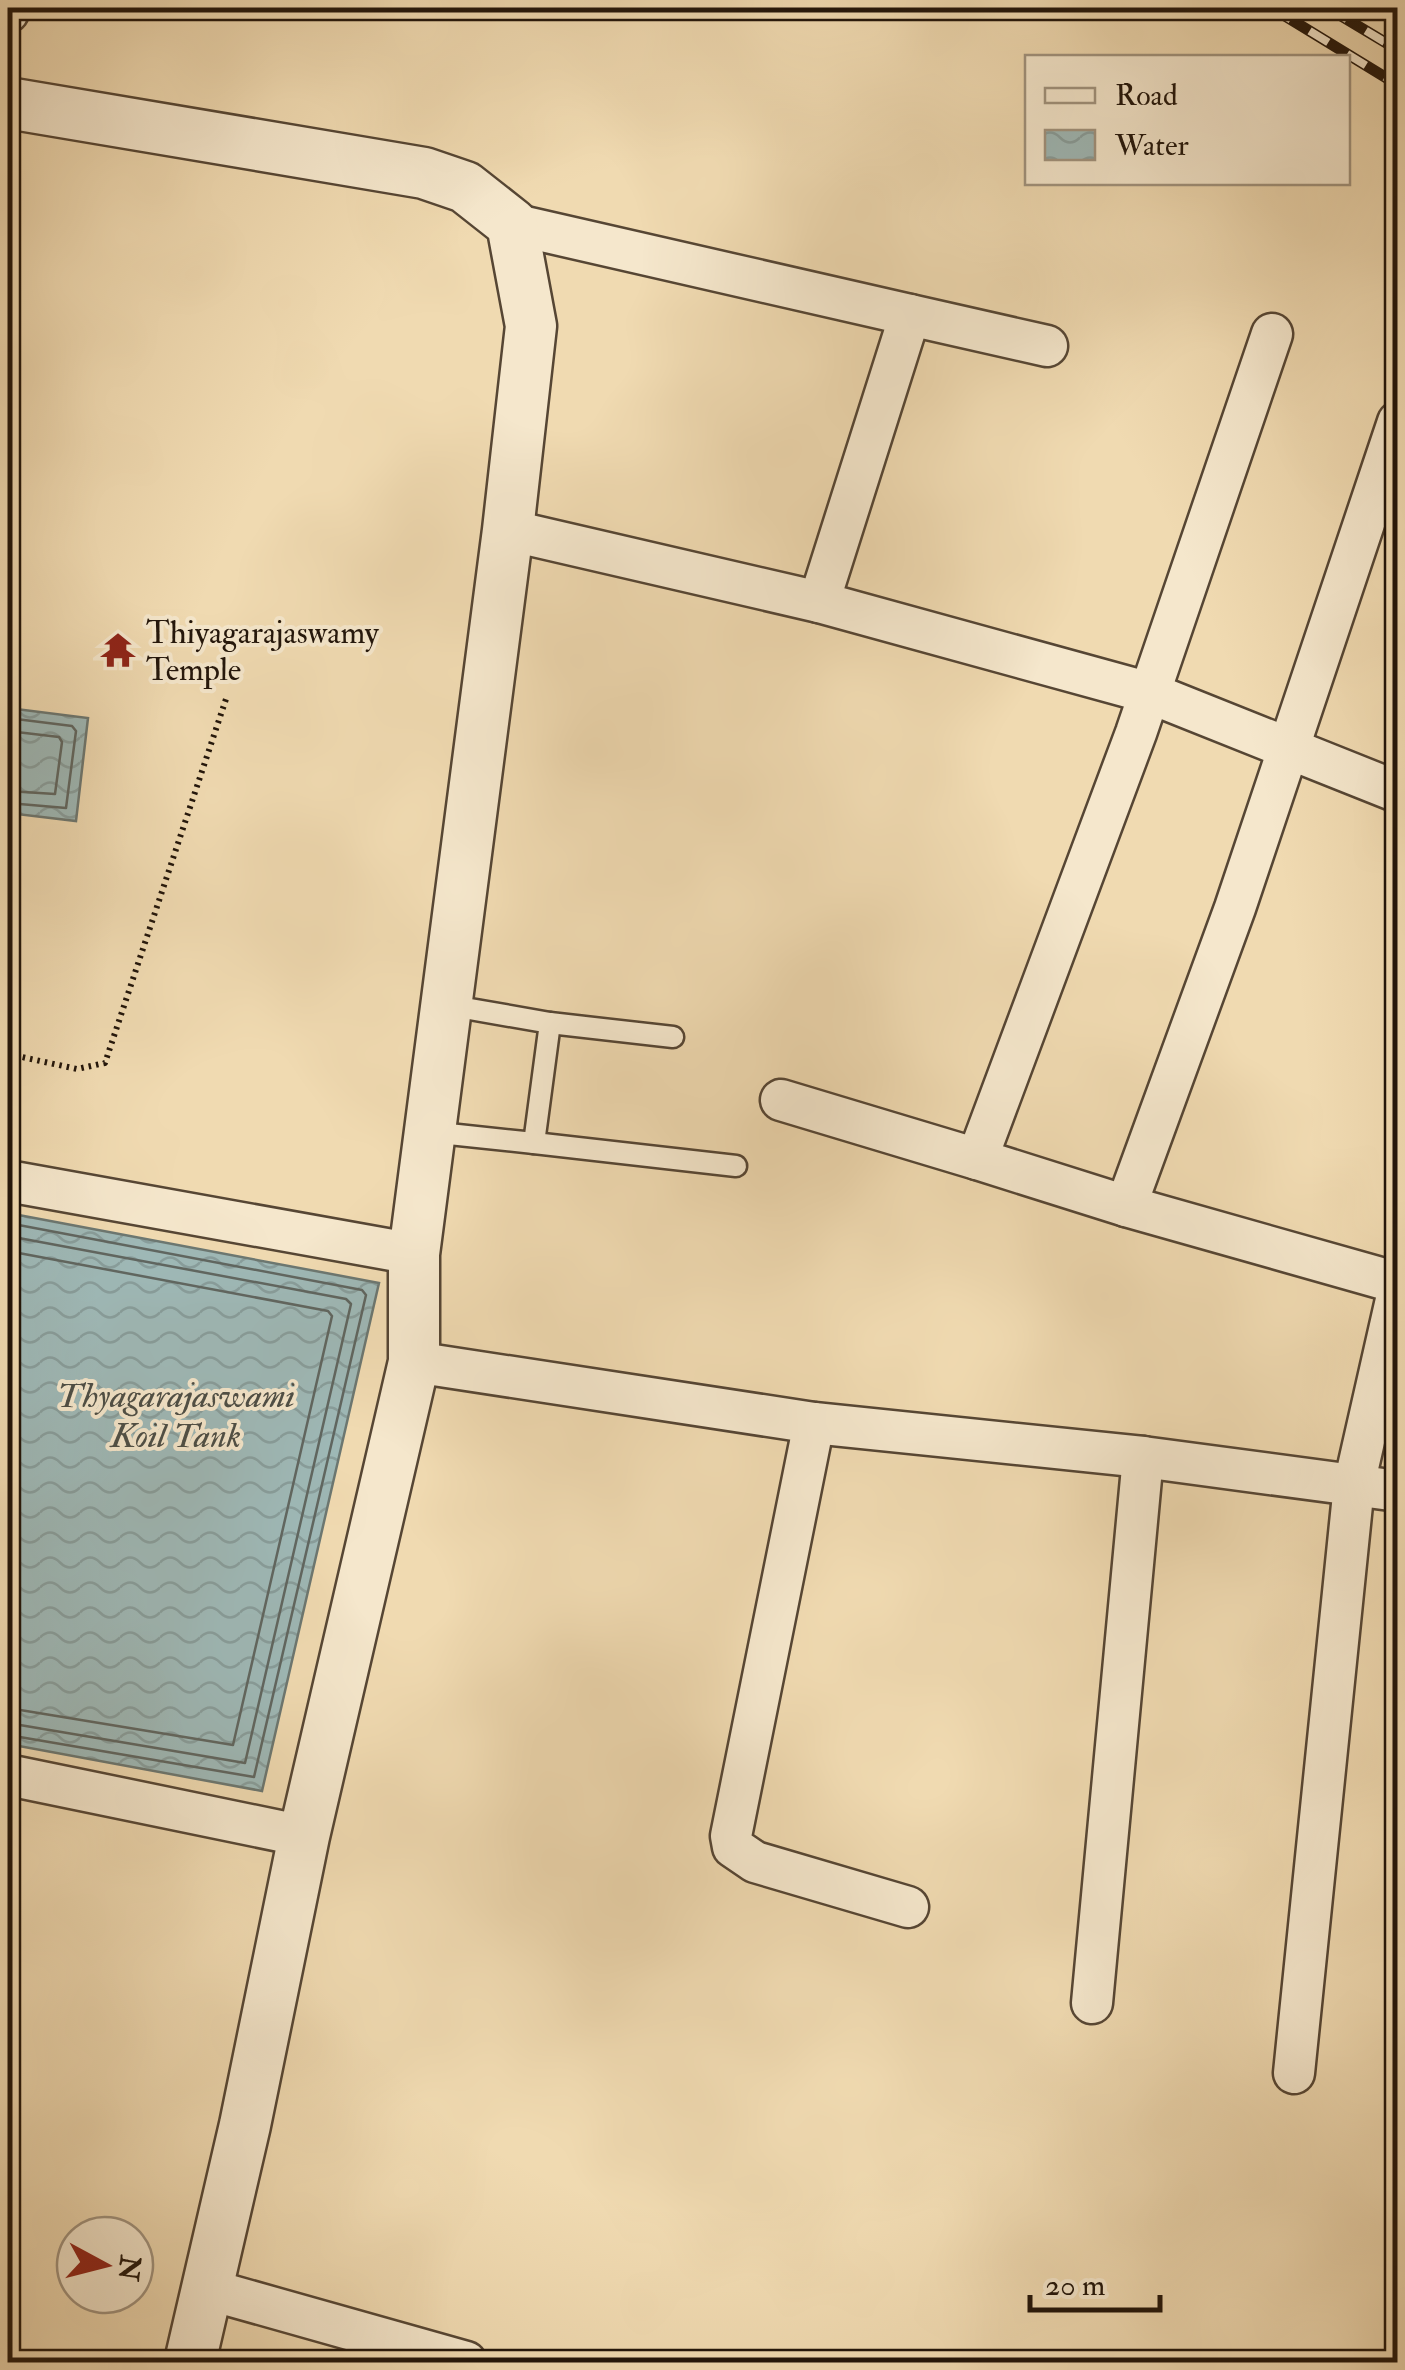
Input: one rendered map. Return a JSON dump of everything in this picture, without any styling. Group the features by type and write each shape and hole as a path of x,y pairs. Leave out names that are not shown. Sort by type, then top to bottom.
{"street":[{"path":"8,103 424,173 466,187 512,224 1047,346"},
{"path":"190,2362 245,2125 304,1836 414,1362 414,1254 531,326 512,224"},
{"path":"819,602 910,316"},
{"path":"977,1158 1150,694 1272,334"},
{"path":"1126,1206 1236,908 1398,422"},
{"path":"508,530 819,602 1150,694 1398,792"},
{"path":"781,1100 1126,1206 1398,1283"},
{"path":"8,1181 414,1254"},
{"path":"1294,2073 1354,1484 1398,1291"},
{"path":"414,1362 814,1423 1143,1456 1398,1491"},
{"path":"814,1423 731,1836 733,1847 755,1862 908,1907"},
{"path":"1092,2003 1143,1456"},
{"path":"8,1776 304,1836"},
{"path":"207,2289 466,2362"}],"lane":[{"path":"447,1006 674,1037"},
{"path":"534,1142 550,1023"},
{"path":"430,1132 736,1166"}],"path":[{"path":"8,1054 77,1069 105,1063 226,699"}],"water":[{"path":"8,708 88,718 76,821 8,813"},
{"name":"Thyagarajaswami Koil Tank","path":"8,1213 379,1283 262,1791 8,1744"}],"railway":[{"path":"1272,8 1349,55"},
{"path":"1328,8 1398,50"},
{"path":"1350,56 1398,85"}],"place":[{"name":"Thiyagarajaswamy Temple","path":"118,650"}]}
